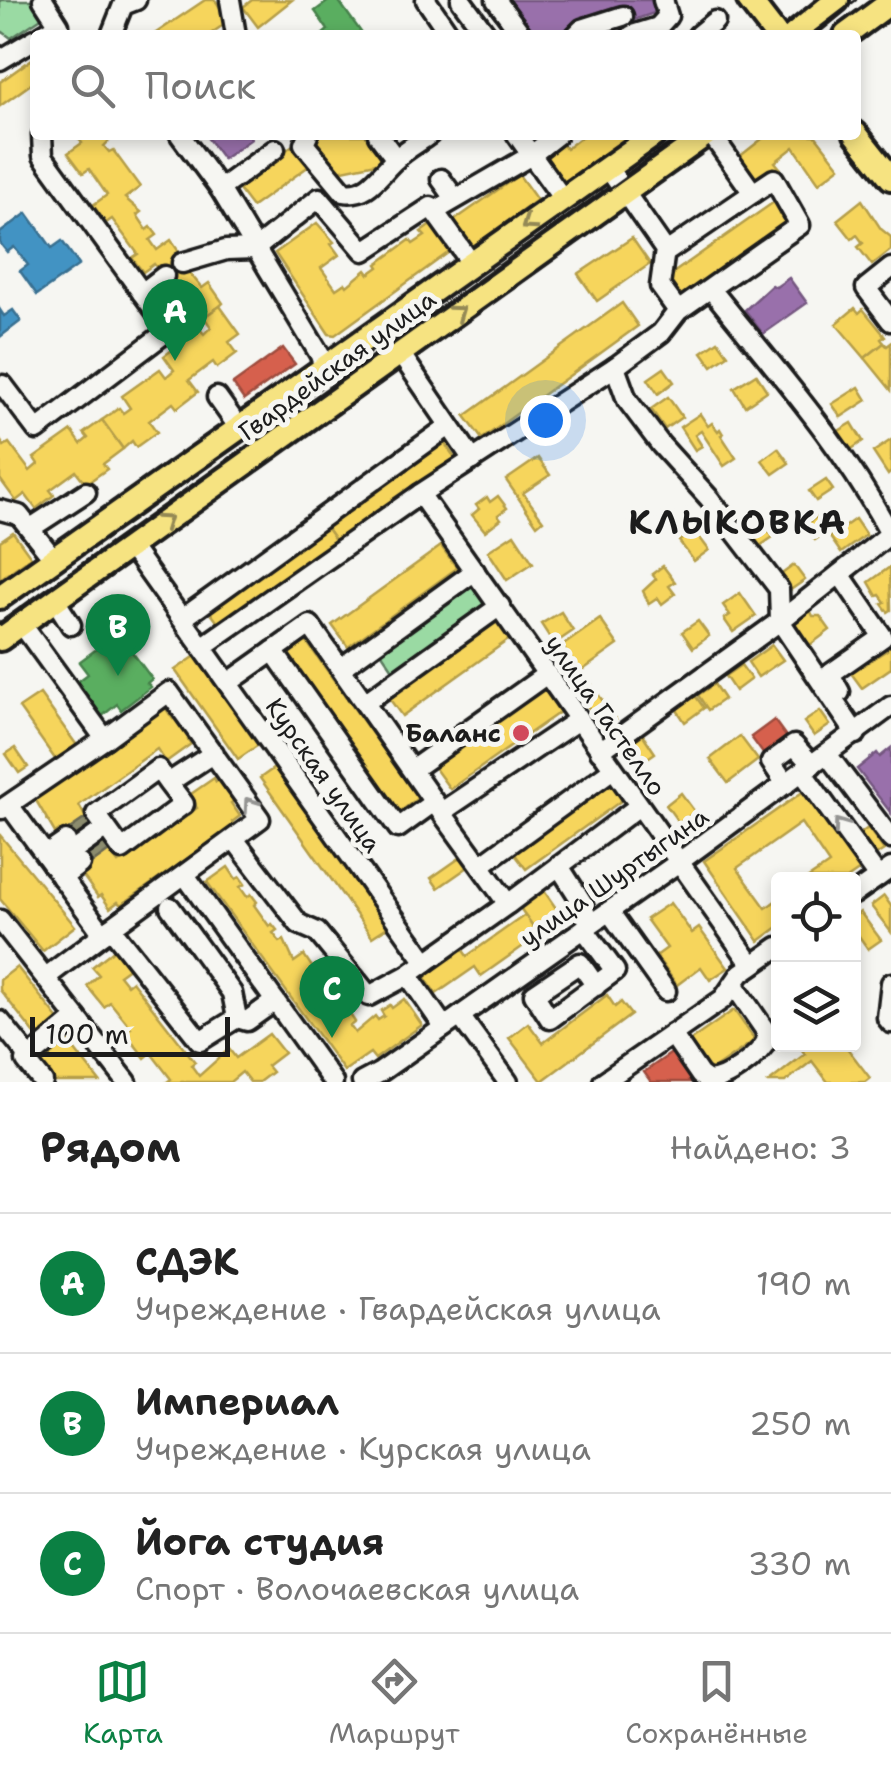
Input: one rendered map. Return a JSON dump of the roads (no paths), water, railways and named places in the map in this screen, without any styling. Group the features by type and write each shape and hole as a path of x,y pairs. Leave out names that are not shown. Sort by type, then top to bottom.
{"main road":[{"path":"749,0 772,30"},
{"path":"800,30 837,0"},
{"path":"853,30 891,2"},
{"name":"Гвардейская улица","path":"0,597 647,140"},
{"name":"Гвардейская улица","path":"0,639 701,140"},
{"path":"861,140 891,178"}],"street":[{"path":"42,0 59,25 50,30"},
{"path":"113,30 124,5 136,0"},
{"path":"230,0 232,30"},
{"path":"426,0 447,30"},
{"path":"460,0 483,30"},
{"path":"496,0 518,30"},
{"path":"651,30 658,28 668,16 663,0"},
{"path":"580,30 623,16"},
{"path":"704,30 715,21"},
{"path":"0,60 30,42"},
{"path":"0,387 3,385 37,430 169,330 44,156 42,140"},
{"path":"184,140 220,189 320,354 324,368"},
{"path":"305,140 344,192 355,194 377,181 396,158 422,140"},
{"path":"382,140 396,158"},
{"path":"520,140 563,199"},
{"path":"441,179 448,202 530,156 551,140"},
{"path":"712,140 753,193"},
{"path":"220,189 274,149"},
{"path":"204,167 220,156"},
{"path":"608,168 664,253 660,286 678,311"},
{"path":"202,647 420,494 616,368 662,333 678,311 800,224 774,178 664,253"},
{"path":"182,263 226,250 255,249 323,193 364,252 431,208 472,264"},
{"path":"891,268 866,288 891,321"},
{"path":"142,293 164,276"},
{"path":"600,751 890,534 868,491 837,448 711,289"},
{"path":"400,353 474,460"},
{"path":"616,368 627,400 661,445 710,498 779,589 780,620 859,730"},
{"path":"217,397 239,428"},
{"path":"182,619 449,426"},
{"path":"0,529 25,522 86,492"},
{"name":"улица Гастелло","path":"420,494 752,965"},
{"path":"0,510 25,522 54,559"},
{"name":"Курская улица","path":"130,546 426,962"},
{"path":"341,668 476,571"},
{"path":"840,574 883,638 830,674 859,730"},
{"path":"54,600 71,625"},
{"path":"366,702 500,606"},
{"path":"21,624 105,738"},
{"path":"228,684 310,625 508,904"},
{"path":"273,651 398,828 578,720"},
{"path":"413,769 547,674"},
{"path":"46,977 107,931 190,881 260,819 169,692 4,808 54,866 107,931 200,1042 237,1018 247,1021 276,1001"},
{"name":"улица Шуртыгина","path":"362,1082 679,862 891,706"},
{"path":"786,784 771,762 794,745 885,846 886,871"},
{"path":"168,783 214,753"},
{"path":"814,764 886,871"},
{"path":"158,769 168,783 184,804 122,850 96,814 158,769"},
{"path":"481,865 613,769"},
{"path":"234,839 298,924 317,932 368,996 408,975 639,806"},
{"path":"54,866 106,828"},
{"path":"54,866 66,841"},
{"path":"54,866 80,864"},
{"path":"559,866 582,902 586,927 614,971 596,986"},
{"path":"861,889 886,871"},
{"path":"190,881 334,1082"},
{"path":"170,907 232,992 237,1018"},
{"path":"609,911 666,992"},
{"path":"0,920 127,1082"},
{"path":"603,1082 723,999 741,973 771,951"},
{"path":"408,975 508,1082"},
{"path":"891,984 887,1018 891,1023"},
{"path":"672,1034 700,1076 708,1081 718,1080 760,1051 767,1040 766,1030 734,985"},
{"path":"43,1082 26,1061 77,1018"},
{"path":"0,1021 30,1058"}],"tram line":[{"path":"817,30 856,0"},
{"path":"0,625 679,140"}],"place":[{"name":"СДЭК","path":"175,361"},
{"name":"Империал","path":"118,676"},
{"name":"Баланс","path":"521,733"},
{"name":"Йога студия","path":"332,1038"}],"district":[{"name":"КЛЫКОВКА","path":"738,521"}]}
